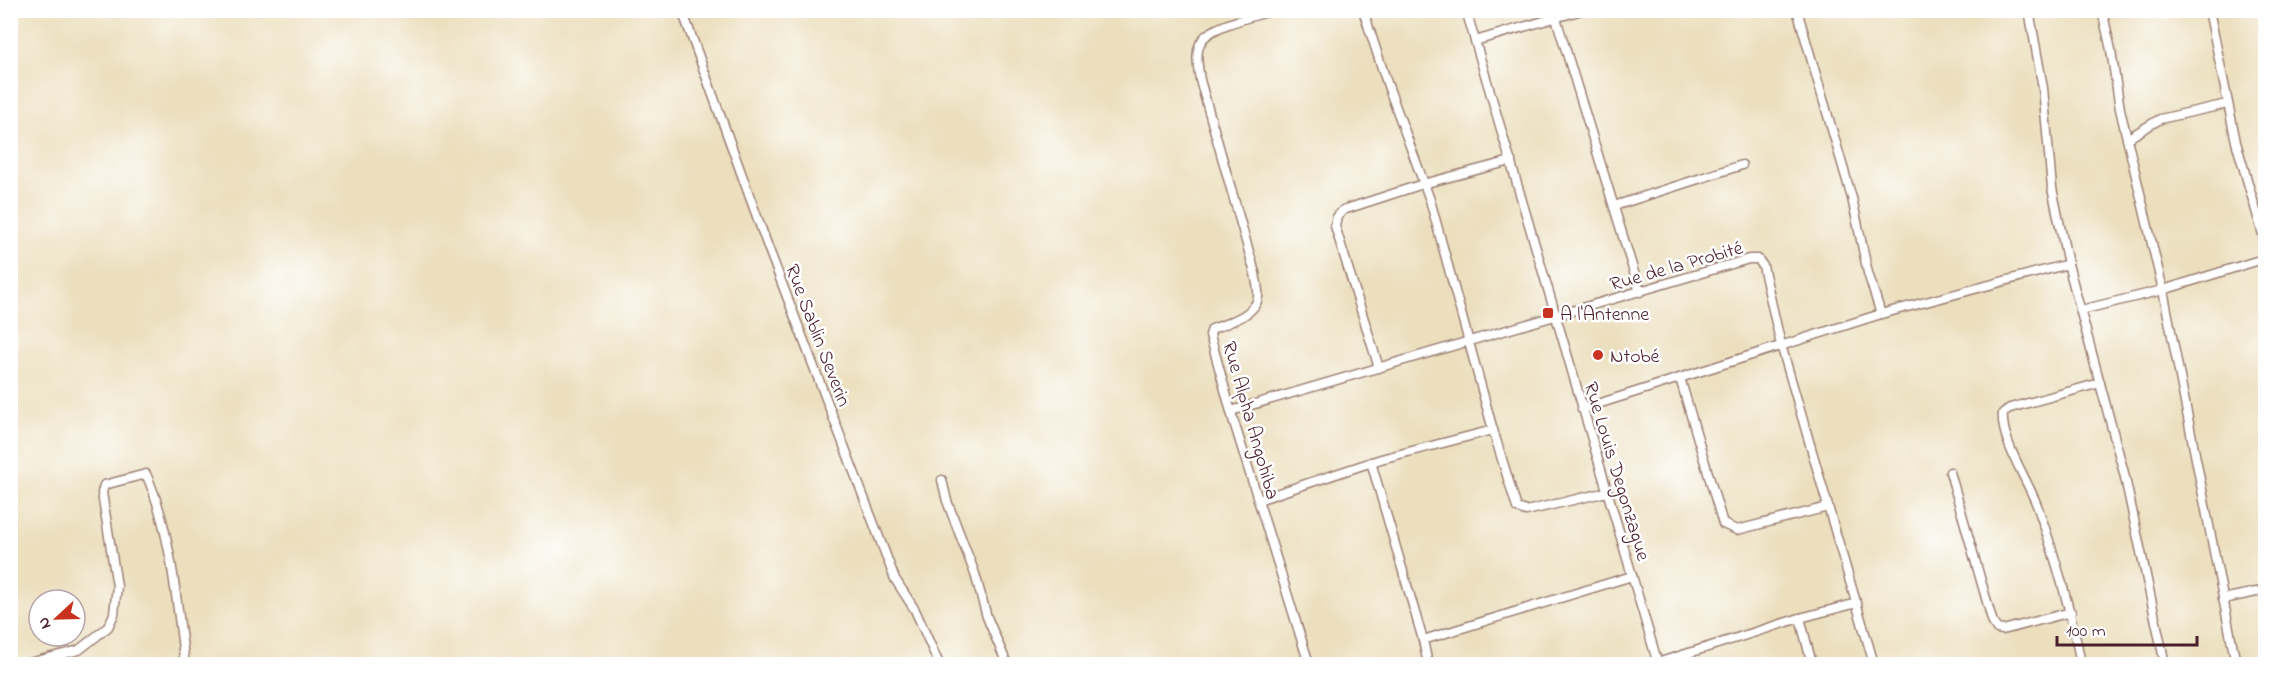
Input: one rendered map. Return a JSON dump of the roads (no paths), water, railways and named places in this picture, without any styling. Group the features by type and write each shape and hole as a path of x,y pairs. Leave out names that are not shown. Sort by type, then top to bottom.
{"street":[{"name":"Rue Sablin Severin","path":"682,10 768,247 895,579 915,610 939,664"},
{"name":"Rue Alpha Angohiba","path":"1273,10 1213,30 1202,40 1198,51 1197,65 1200,80 1255,273 1258,298 1253,308 1212,329 1210,336 1309,664"},
{"path":"1363,10 1430,200 1493,430 1517,508 1526,511 1607,492"},
{"name":"Rue Louis Degonzague","path":"1466,10 1656,664"},
{"path":"1475,41 1582,10"},
{"path":"1797,10 1852,198 1868,273 1881,315"},
{"path":"2029,10 2043,88 2052,188 2068,264 2124,473 2165,664"},
{"path":"2102,10 2120,109 2163,290 2236,664"},
{"path":"2209,10 2236,142 2265,246"},
{"path":"1556,18 1640,292"},
{"path":"2127,140 2160,120 2227,104"},
{"path":"1378,368 1335,226 1337,218 1343,210 1423,184 1510,160"},
{"path":"1614,206 1742,165"},
{"path":"2081,310 2163,290 2265,258"},
{"name":"Rue de la Probité","path":"1232,411 1749,259 1758,259 1763,266 1781,345 1874,664"},
{"path":"1582,408 1881,315 2068,264"},
{"path":"1680,378 1723,524 1737,530 1828,507"},
{"path":"2080,664 2071,612 2037,506 2020,471 2002,423 2004,413 2010,408 2100,383"},
{"path":"1258,500 1371,462 1493,430"},
{"path":"1371,462 1428,664"},
{"path":"1950,472 1993,623 1997,629 2003,630 2071,612"},
{"path":"25,664 79,650 108,627 114,614 117,586 102,493 104,485 146,474 160,512 166,541 185,664"},
{"path":"942,480 947,501 975,574 987,617 1007,664"},
{"path":"1423,640 1632,576"},
{"path":"2223,599 2265,590"},
{"path":"1656,664 1800,618 1857,603"},
{"path":"1800,618 1812,664"}],"place":[{"name":"A l'Antenne","path":"1548,313"},
{"name":"Ntobé","path":"1598,355"}]}
